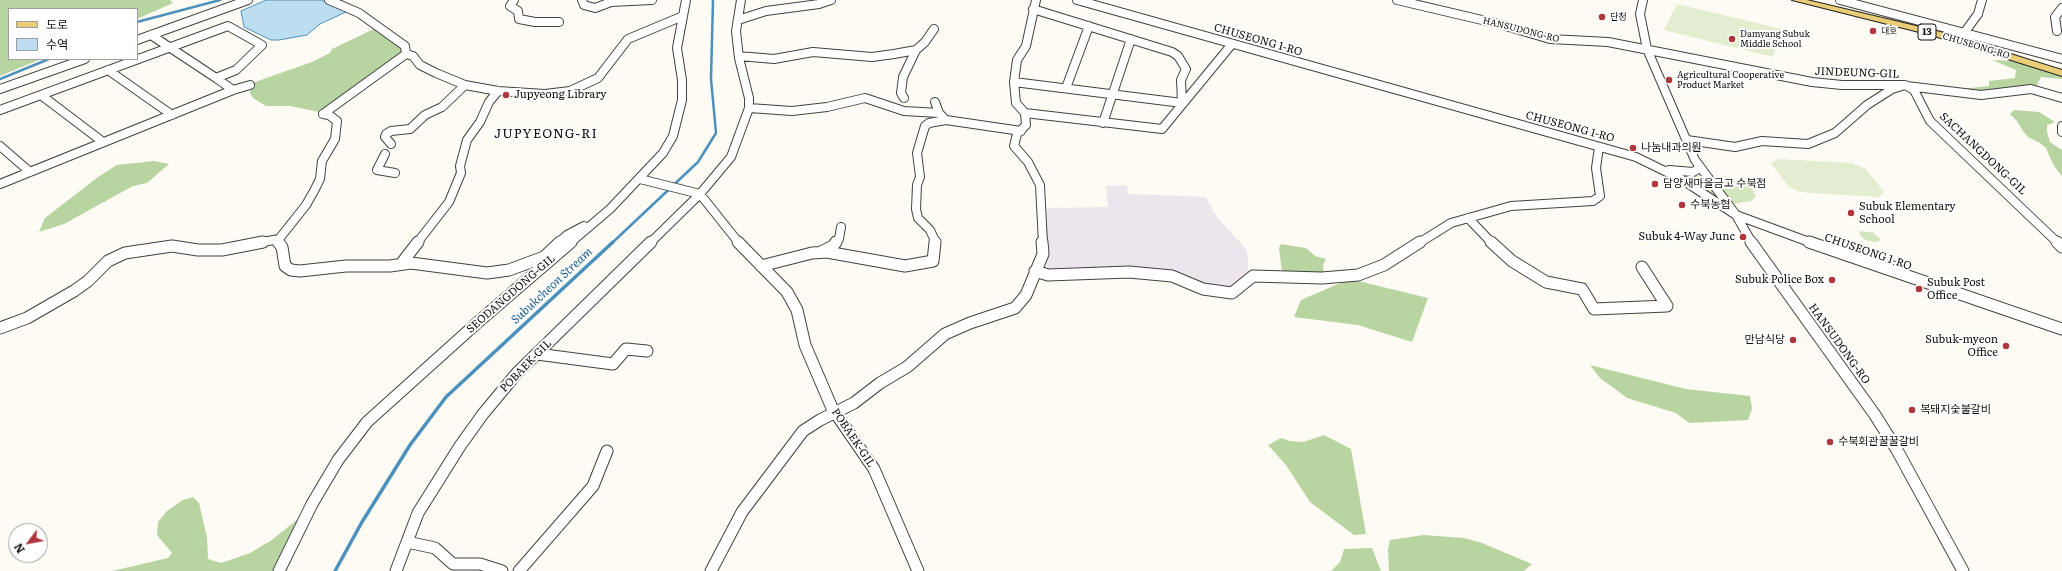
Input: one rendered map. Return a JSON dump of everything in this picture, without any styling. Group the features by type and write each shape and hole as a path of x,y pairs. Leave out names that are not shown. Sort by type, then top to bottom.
{"main road":[{"name":"CHUSEONG-RO","path":"1796,0 1934,33 2060,68"},
{"name":"CHUSEONG-RO","path":"1818,0 1894,18 2060,68"}],"street":[{"path":"138,40 248,0"},
{"path":"330,0 359,13 405,46 406,54"},
{"path":"514,0 510,6 518,11 519,19 536,22 559,22"},
{"path":"582,0 584,5 595,8 611,2 652,0"},
{"name":"SEODANGDONG-GIL","path":"279,571 308,510 338,460 367,422 477,322 592,224 640,179 669,145 678,119 682,80 677,48 686,0"},
{"path":"640,179 697,193 731,157 749,108 749,98 739,56 736,31 741,0"},
{"path":"738,20 766,11 819,4 831,0"},
{"path":"711,571 742,512 797,438 810,426 854,403 907,367 945,334 970,323 1015,308 1026,295 1043,254 1040,185 1028,162 1014,146 1015,139 1026,125 1025,113 1016,103 1014,82 1017,60 1026,46 1036,0"},
{"name":"CHUSEONG 1-RO","path":"1077,0 1636,157 1681,179 1736,215 1820,248 2062,329"},
{"name":"HANSUDONG-RO","path":"1397,0 1499,24 1550,39 1608,42 1647,49"},
{"name":"HANSUDONG-RO","path":"1643,0 1640,14 1647,49 1664,83 1700,168 1736,215 1752,244 1875,415 1897,450 1930,514 1963,571"},
{"path":"1840,0 1964,33 2060,68"},
{"path":"1964,33 1978,14 1982,0"},
{"path":"2057,31 2055,17 2062,8"},
{"path":"1014,82 1182,103 1181,80 1186,69 1178,56 1172,52 1033,9"},
{"path":"406,54 412,56 420,65 427,69 465,85 498,91 545,94 570,91 598,78 628,39 683,16"},
{"path":"138,59 228,26 262,45 236,70 216,78"},
{"path":"1066,88 1089,26"},
{"path":"904,98 901,93 903,77 916,50 925,42 934,29"},
{"path":"150,35 233,90"},
{"path":"1103,122 1114,94 1131,39"},
{"path":"1025,113 1162,129 1232,44"},
{"name":"JINDEUNG-GIL","path":"1647,49 1812,82 1842,85 1905,85"},
{"path":"739,56 774,59 813,52 872,57 916,50"},
{"path":"0,328 27,318 48,307 82,286 108,261 125,253 157,246 187,247 198,250 222,250 279,239 306,205 314,191 320,179 322,162 335,139 338,121 329,114 323,114 406,54"},
{"path":"0,89 82,60"},
{"path":"0,110 135,60"},
{"path":"108,70 172,115"},
{"path":"0,184 233,90 250,85"},
{"path":"391,144 385,137 386,134 391,131 410,129 425,115 442,107 465,85"},
{"path":"1905,85 1981,95 2032,89 2062,98"},
{"name":"JINDEUNG-GIL","path":"1687,140 1735,147 1742,144 1762,141 1808,144 1835,133 1867,105 1892,90 1905,85"},
{"name":"SACHANGDONG-GIL","path":"1905,85 1914,90 1917,94 1930,121 2062,247"},
{"path":"401,264 449,202 461,173 460,166 467,140 480,122 489,102 498,91"},
{"path":"41,95 103,142"},
{"path":"749,108 792,111 827,106 865,98 904,111 939,113"},
{"path":"935,102 939,113 946,120"},
{"path":"761,266 821,252 834,252 905,266 933,261 936,239 916,213 917,185 920,177 917,153 926,126 929,123 946,120 1021,130"},
{"path":"2062,126 2062,132"},
{"path":"0,146 30,172"},
{"path":"1035,271 1048,275 1129,272 1172,276 1203,290 1232,292 1253,276 1322,278 1358,275 1384,265 1450,223 1511,206 1592,201 1600,196 1596,168 1599,146"},
{"path":"385,154 377,170 391,171 395,173"},
{"path":"1661,168 1687,172 1700,168"},
{"name":"POBAEK-GIL","path":"396,571 418,513 460,446 483,414 518,373 697,193 736,240 792,299 797,310 805,345 835,412 874,469 918,571"},
{"path":"1468,218 1487,239 1512,261 1546,282 1582,289 1594,308 1667,306 1642,267"},
{"path":"279,239 278,242 282,247 282,259 285,266 291,270 300,271 346,266 421,264 488,273 509,270 544,257 567,235 592,224"},
{"path":"821,252 833,246 839,239 841,227"},
{"path":"537,354 613,364 626,349 647,351"},
{"path":"519,571 593,486 607,450"},
{"path":"407,542 435,548 453,564 480,564 502,571"}],"shaded area":[{"path":"1127,185 1128,194 1206,197 1216,216 1246,249 1248,270 1253,273 1231,290 1191,281 1053,272 1047,268 1047,208 1108,207 1106,186"}],"green space":[{"path":"0,0 170,0 173,3 138,19 138,8 8,8 8,60 39,60 0,76"},
{"path":"1677,4 1782,29 1773,57 1664,30"},
{"path":"376,28 405,48 400,56 327,108 319,112 290,106 266,106 253,98 250,93 252,83 312,62 330,53 332,49"},
{"path":"1992,60 2011,61 2062,77 2062,79 2041,77 2037,85 2040,88 1982,94 1961,89 1989,86 1989,81 2015,78 2016,70"},
{"path":"2014,110 2039,112 2055,122 2047,125 2047,132 2050,142 2062,150 2062,176 2054,166 2046,148 2028,137 2010,114"},
{"path":"1779,159 1851,163 1866,169 1884,192 1879,197 1800,192 1789,187 1771,163"},
{"path":"154,161 169,164 147,183 133,186 64,224 39,232 45,218 98,177 117,165"},
{"path":"1679,175 1703,175 1720,203"},
{"path":"1723,176 1742,182 1753,190 1756,197 1751,201 1734,204 1723,192 1714,178"},
{"path":"1861,231 1874,233 1881,240 1876,242 1865,240 1859,234"},
{"path":"1281,244 1306,248 1315,256 1326,259 1323,265 1324,274 1282,272 1279,248"},
{"path":"1354,280 1428,298 1412,342 1358,325 1294,317 1301,300 1338,284"},
{"path":"1590,365 1686,389 1750,396 1752,409 1748,420 1689,423 1676,413 1627,398 1600,378"},
{"path":"1324,435 1351,449 1366,534 1354,535 1310,502 1286,465 1268,445 1281,438 1290,441 1303,442"},
{"path":"193,497 199,503 207,538 208,559 221,563 250,553 272,540 298,519 273,571 112,571 168,558 172,553 157,535 158,522 167,511 183,500"},
{"path":"1424,535 1464,538 1482,543 1532,564 1524,571 1389,571 1388,549 1390,540"},
{"path":"1372,548 1381,571 1331,571 1340,562 1344,549"}],"water":[{"path":"266,0 321,0 348,11 320,24 307,35 271,40 244,27 241,11"}],"waterway":[{"path":"138,22 220,0"},
{"name":"Subukcheon Stream","path":"612,243 698,162 716,133 711,79 713,0"},
{"path":"0,79 47,60"},
{"name":"Subukcheon Stream","path":"335,571 362,522 410,445 446,397 613,242"}],"place":[{"name":"단청","path":"1602,17"},
{"name":"대호","path":"1873,31"},
{"name":"Damyang Subuk Middle School","path":"1732,39"},
{"name":"Agricultural Cooperative Product Market","path":"1669,80"},
{"name":"Jupyeong Library","path":"506,95"},
{"name":"나눔내과의원","path":"1633,148"},
{"name":"담양새마을금고 수북점","path":"1655,184"},
{"name":"수북농협","path":"1682,205"},
{"name":"Subuk Elementary School","path":"1851,213"},
{"name":"Subuk 4-Way Junc","path":"1743,237"},
{"name":"Subuk Police Box","path":"1832,280"},
{"name":"Subuk Post Office","path":"1919,289"},
{"name":"만남식당","path":"1793,340"},
{"name":"Subuk-myeon Office","path":"2006,346"},
{"name":"복돼지숯불갈비","path":"1912,410"},
{"name":"수북회관꿀꿀갈비","path":"1830,442"}],"district":[{"name":"JUPYEONG-RI","path":"546,134"}]}
